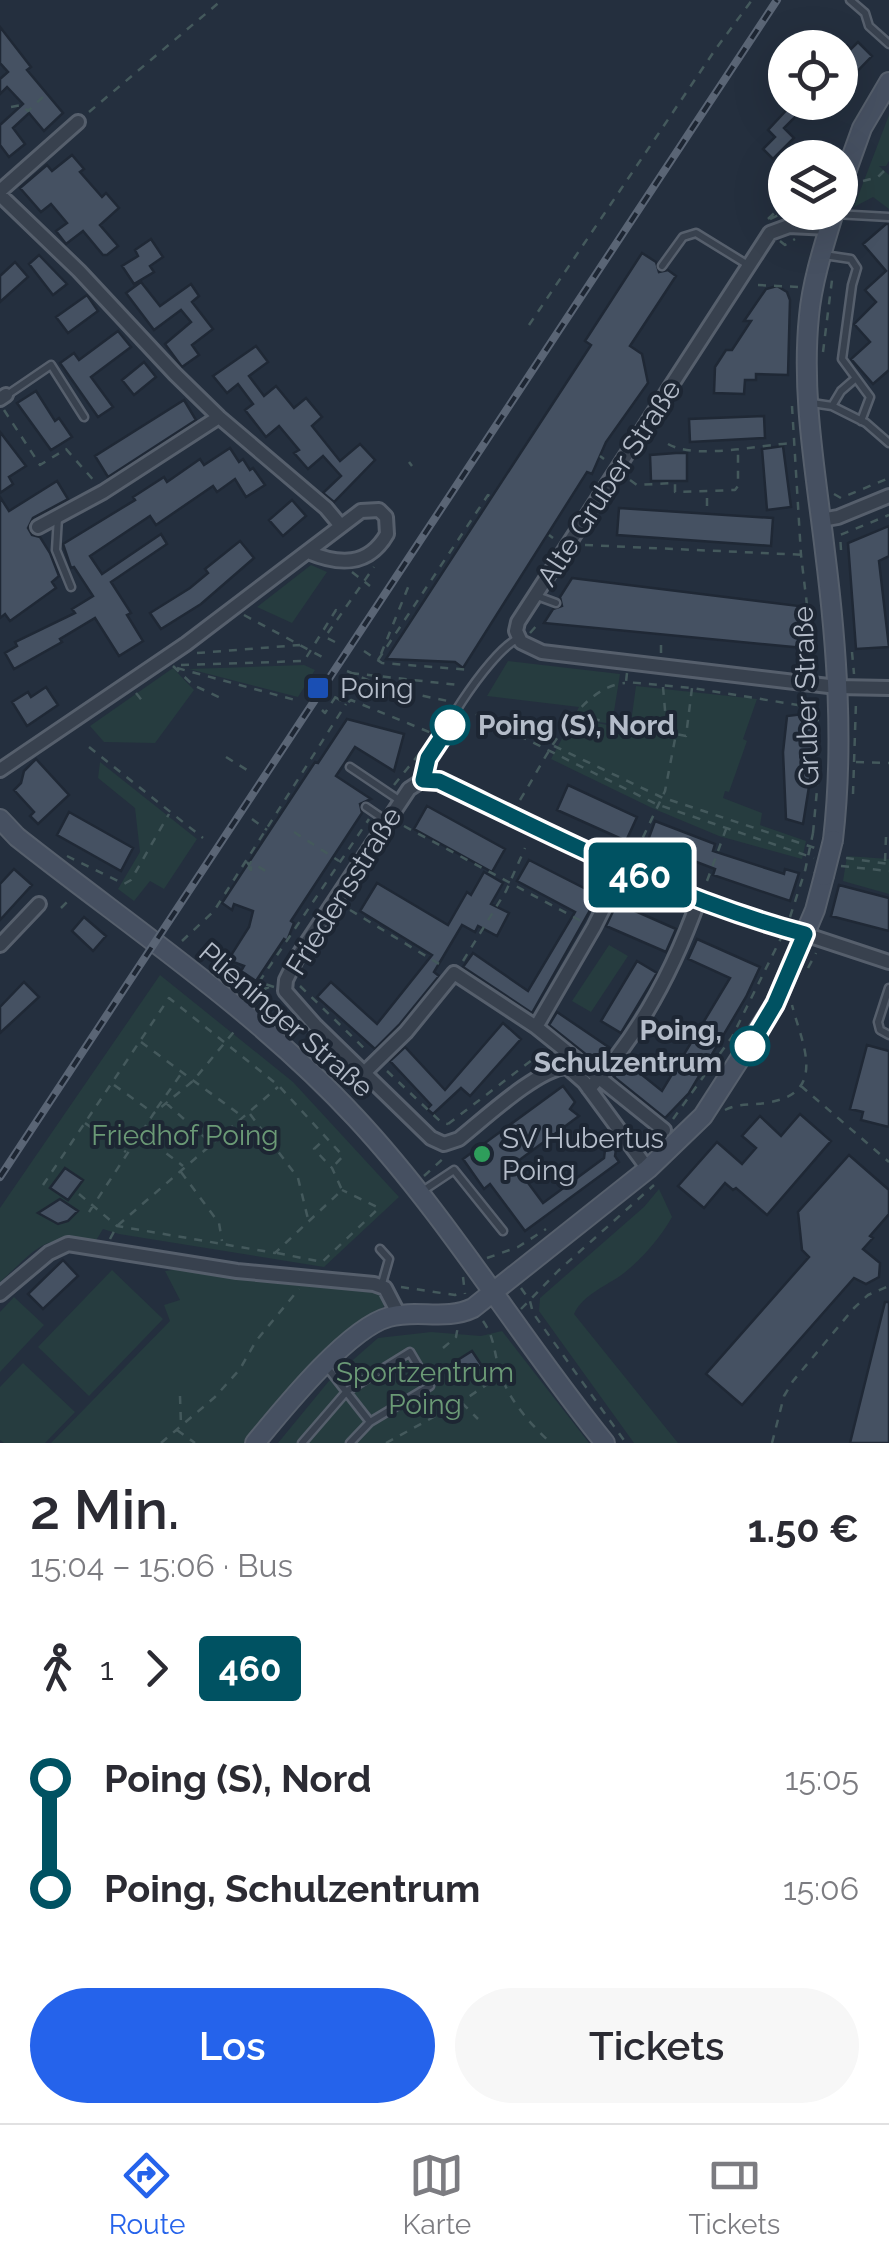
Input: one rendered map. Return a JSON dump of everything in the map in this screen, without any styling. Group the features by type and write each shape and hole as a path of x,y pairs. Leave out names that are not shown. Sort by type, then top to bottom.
{"street":[{"path":"858,140 889,82"},
{"path":"78,122 0,193 219,417 326,508 341,526"},
{"path":"770,233 778,230"},
{"name":"Gruber Straße","path":"399,1315 454,1315 473,1308 648,1169 703,1116 727,1082 769,1016 805,934 822,868 831,849 840,757 821,520 801,400 809,314 830,255 831,230"},
{"name":"Alte Gruber Straße","path":"519,638 518,622 770,233"},
{"path":"38,527 103,492 219,417"},
{"path":"821,520 889,496"},
{"path":"0,770 186,644 361,511 372,508 383,513 389,526 382,543 365,558 344,563 308,552"},
{"path":"519,638 542,652 837,687 889,688"},
{"path":"423,780 439,781 622,868 889,962"},
{"name":"Friedensstraße","path":"423,780 394,796 380,817 286,980 285,990 364,1073 438,1141"},
{"name":"Plieninger Straße","path":"0,820 223,996 285,1048 354,1115 421,1185 493,1292 605,1443"},
{"path":"536,1027 594,928 622,868"},
{"path":"589,1089 676,960 699,898"},
{"path":"0,946 40,904"},
{"path":"364,1073 406,1032 454,973 536,1027 664,1130"},
{"path":"438,1141 458,1139 556,1067 567,1066 589,1089 648,1169"},
{"path":"0,1294 48,1253 68,1244 237,1271 383,1287 399,1315 362,1330 325,1365 257,1442"}],"lane":[{"path":"850,0 865,13 869,26 889,44"},
{"path":"858,218 889,217"},
{"path":"662,266 683,237 696,233 748,265"},
{"path":"830,255 851,259 857,268 842,359 871,400 861,422"},
{"path":"2,400 51,365 84,417"},
{"path":"832,406 840,392 856,378"},
{"path":"801,400 832,406 889,443"},
{"path":"58,516 56,550 71,587"},
{"path":"536,596 556,603"},
{"name":"Alte Gruber Straße","path":"423,780 438,736 502,647 519,638"},
{"path":"350,767 394,796"},
{"path":"366,807 380,817"},
{"path":"889,988 878,1022 880,1030 889,1036"},
{"path":"421,1185 454,1170 503,1231"},
{"path":"380,1249 389,1259 383,1287"},
{"path":"302,1443 346,1391 410,1352 430,1386 370,1422 350,1443"},
{"path":"325,1365 370,1422"}],"path":[{"path":"78,122 222,0"},
{"path":"529,326 752,0"},
{"path":"11,107 21,105 28,111 46,94"},
{"path":"863,181 878,176 889,166"},
{"path":"768,219 761,226 784,245 795,239 804,242"},
{"path":"823,360 830,255"},
{"path":"798,297 803,276"},
{"path":"758,284 801,287"},
{"path":"2,400 40,465 66,449 103,492"},
{"path":"664,1130 732,1038 785,928 822,868 813,833 817,683 801,555 794,443 801,400"},
{"path":"668,444 677,450 738,450 794,443"},
{"path":"630,480 637,485 675,482 675,492 734,490 738,486 738,450"},
{"path":"832,491 841,498 889,478"},
{"path":"707,492 707,506"},
{"path":"378,660 488,494 493,498"},
{"path":"840,535 889,515"},
{"path":"569,544 801,555"},
{"path":"335,642 326,637 376,565"},
{"path":"378,660 411,580"},
{"path":"172,665 304,661 336,610 341,613"},
{"path":"242,614 324,658"},
{"path":"191,651 300,645"},
{"path":"364,651 378,660 474,670"},
{"path":"172,665 193,685 223,699"},
{"path":"172,665 188,673 296,700"},
{"path":"626,682 628,670"},
{"path":"349,672 464,686"},
{"path":"322,710 325,713 349,672"},
{"path":"349,672 389,689 454,703"},
{"path":"520,800 574,716 608,685 626,682 692,688 818,708"},
{"path":"663,685 667,733"},
{"path":"574,716 686,736 692,688"},
{"path":"135,692 144,703"},
{"path":"335,697 346,704"},
{"path":"178,946 214,912 351,700 438,736 394,796"},
{"path":"476,714 656,804 822,868 889,870"},
{"path":"636,852 661,797 676,734"},
{"path":"554,746 661,797 729,821 887,864 886,837"},
{"path":"88,747 203,838"},
{"path":"226,757 247,770"},
{"path":"855,762 889,763"},
{"path":"68,856 124,884 132,880 169,814"},
{"path":"183,824 188,816"},
{"path":"243,998 270,986 259,982 340,862 380,817"},
{"path":"252,819 267,830"},
{"path":"708,881 729,821"},
{"path":"404,826 594,928"},
{"path":"294,832 340,862"},
{"path":"350,910 454,973 509,883 525,848"},
{"path":"248,863 267,872"},
{"path":"61,908 72,896 62,888"},
{"path":"43,1185 170,998 279,1086 343,1156 332,1168"},
{"path":"724,1111 736,1104 776,1101 801,1086 808,1068 791,1003"},
{"path":"154,1113 194,1081 238,1027 247,1035"},
{"path":"140,1042 243,1118"},
{"path":"421,1185 448,1157 438,1141 554,1043"},
{"path":"89,1212 182,1072"},
{"path":"112,1084 154,1113"},
{"path":"105,1249 118,1226 279,1086"},
{"path":"801,1086 889,1162"},
{"path":"166,1103 212,1144"},
{"path":"249,1112 298,1178 309,1220"},
{"path":"85,1123 127,1153"},
{"path":"140,1134 183,1170 219,1223 222,1242"},
{"path":"79,1194 118,1226 322,1262 379,1208 342,1190 332,1168 314,1149 326,1138"},
{"path":"275,1253 342,1190"},
{"path":"503,1255 552,1224"},
{"path":"513,1276 530,1301 532,1313 626,1443"},
{"path":"161,1443 215,1397 240,1369 256,1340 312,1278"},
{"path":"383,1287 455,1295 463,1291 464,1278"},
{"path":"772,1443 784,1396 793,1381 854,1308 868,1295 889,1286"},
{"path":"471,1324 484,1322"},
{"path":"443,1348 456,1337 459,1325 445,1325"},
{"path":"491,1332 501,1375 527,1421 550,1443"},
{"path":"370,1422 386,1443 501,1375"},
{"path":"180,1396 181,1426"},
{"path":"461,1402 478,1419"},
{"path":"176,1430 195,1443"}],"green space":[{"path":"889,115 889,161 886,166 879,166 889,175 889,209 873,197 858,205"},
{"path":"311,565 327,572 292,623 257,607"},
{"path":"508,661 620,674 612,724 579,719 630,730 636,686 757,699 743,739 747,741 729,792 725,791 723,798 762,813 760,825 806,841 802,859 719,836 551,759 579,707 487,696"},
{"path":"304,665 315,670 298,697 189,669"},
{"path":"173,668 194,690 155,743 104,742 90,726"},
{"path":"100,762 197,839 164,889 150,881 134,901 118,889 140,852 135,808 98,778"},
{"path":"847,856 889,859 889,894 843,881"},
{"path":"609,945 628,956 591,1012 572,1001"},
{"name":"Friedhof Poing","path":"160,975 293,1082 399,1197 324,1267 103,1229 95,1242 63,1240 42,1246 0,1282 0,1208"},
{"path":"659,1189 672,1217 662,1232 638,1261 589,1296 574,1314 678,1443 634,1443 539,1311 540,1298 644,1207"},
{"path":"187,1268 370,1288 381,1293 385,1303 382,1310 328,1352 246,1443 51,1443 170,1321 164,1305 180,1300 165,1271"},
{"path":"112,1270 163,1319 89,1396 38,1347"},
{"path":"14,1297 44,1325 0,1372 0,1312"},
{"name":"Sportzentrum Poing","path":"502,1331 589,1443 278,1443 329,1381 378,1338 431,1332 481,1336"},
{"path":"23,1363 75,1412 45,1443 0,1440 0,1387"}],"building":[{"path":"0,27 31,67 27,70 63,113 44,131 29,113 13,128 25,144 9,157 0,145 0,125 23,104 7,87 0,94 0,79 8,72 0,63"},
{"path":"858,42 872,56 858,70"},
{"path":"777,120 792,120 784,128 794,138 772,140 775,137 768,130"},
{"path":"72,155 84,169 80,172 102,197 106,193 119,208 100,225 118,246 107,255 83,231 66,244 56,231 67,223 51,204 41,212 20,188 47,165 52,171"},
{"path":"886,224 889,370 873,384 851,359 870,342 854,324 876,302 865,290 886,271 863,244"},
{"path":"151,239 163,257 150,266 154,272 134,284 122,266 138,256 135,250"},
{"path":"642,253 656,262 659,272 668,270 676,276 630,346 642,354 648,383 606,442 592,474 587,472 463,668 455,662 386,659 591,345 585,341"},
{"path":"39,255 67,284 53,295 29,264"},
{"path":"15,262 28,277 0,302 0,276"},
{"path":"141,282 160,306 191,284 199,296 192,302 213,329 192,345 199,355 182,367 165,344 191,322 181,310 154,330 126,293"},
{"path":"777,286 787,292 790,300 788,375 756,374 756,380 745,380 744,394 714,393 715,367 751,321 744,321 766,289"},
{"path":"87,295 98,311 68,333 56,317"},
{"path":"118,331 131,347 91,377 113,407 98,417 60,363 74,353 79,360"},
{"path":"256,346 268,362 249,376 264,396 276,386 294,408 306,398 322,417 312,426 340,461 360,444 375,460 334,502 323,493 341,476 323,456 308,469 294,453 299,450 279,426 266,437 245,410 253,404 238,384 227,393 213,376"},
{"path":"144,362 156,377 134,395 122,380"},
{"path":"36,391 55,421 59,418 72,437 51,450 17,403"},
{"path":"184,400 196,420 108,477 95,456"},
{"path":"764,416 765,438 690,442 689,419"},
{"path":"0,432 26,466 9,477 13,484 0,493"},
{"path":"783,446 791,507 767,510 762,449"},
{"path":"230,448 239,462 243,459 265,485 246,497 235,479 217,492 213,486 156,525 150,516 90,556 102,574 161,534 167,544 111,582 143,641 119,656 95,618 14,669 5,653 17,646 15,642 75,613 72,609 93,596 71,568 63,544 135,500 133,497 164,477 167,482 200,459 204,465"},
{"path":"687,453 687,481 651,481 650,455"},
{"path":"57,481 68,499 33,518 28,528 32,535 40,537 50,553 59,576 52,582 56,588 10,621 5,614 0,618 0,497 9,511"},
{"path":"292,500 306,516 283,536 269,520"},
{"path":"619,508 773,518 771,546 617,535"},
{"path":"889,526 889,556 879,561 889,647 856,649 848,543"},
{"path":"240,541 254,558 201,604 161,629 150,613 190,588 208,573 205,569"},
{"path":"572,578 799,606 804,648 544,623 553,609 562,606 560,597"},
{"path":"46,687 58,705 27,726 12,702 28,692 31,697"},
{"path":"812,713 812,768 803,824 786,819 783,752 787,716"},
{"path":"347,719 404,734 394,771 355,747 336,776 371,799 360,804 362,813 291,921 294,923 287,941 284,939 256,981 241,971 244,966 228,960 249,927 253,911 234,904 232,910 222,903"},
{"path":"36,759 69,795 38,824 30,816 34,812 14,790"},
{"path":"568,785 637,817 626,841 557,810"},
{"path":"427,806 505,849 492,872 414,829"},
{"path":"69,812 133,848 121,871 57,835"},
{"path":"655,821 715,844 713,851 784,874 785,869 799,873 790,901 713,875 715,869 647,843"},
{"path":"529,860 590,888 598,896 532,1013 463,967 473,953 528,991 575,912 517,881"},
{"path":"14,869 32,885 0,920 0,884"},
{"path":"484,872 503,883 491,904 509,913 497,936 478,926 475,932 462,925 434,972 439,976 375,1049 317,997 331,982 377,1024 432,955 360,911 377,883 448,925"},
{"path":"839,885 889,898 889,931 831,916"},
{"path":"617,903 676,929 666,952 606,926"},
{"path":"84,917 106,936 93,951 72,931"},
{"path":"697,939 760,967 689,1093 665,1118 614,1077 626,1062 662,1091 730,978 688,959"},
{"path":"637,961 657,973 621,1033 601,1021"},
{"path":"24,982 39,997 0,1033 0,1007"},
{"path":"557,1012 610,1048 598,1064 549,1025"},
{"path":"503,1023 521,1039 470,1096 461,1088 433,1114 427,1109 431,1105 390,1061 405,1047 445,1090"},
{"path":"867,1045 889,1051 889,1127 861,1120 863,1112 850,1109"},
{"path":"563,1086 575,1102 570,1109 579,1116 514,1164 543,1203 604,1158 606,1141 617,1144 615,1156 619,1162 525,1231 490,1184 484,1189 463,1159"},
{"path":"800,1114 831,1141 767,1215 725,1183 704,1208 678,1186 717,1142 742,1164 756,1148 742,1136 760,1116 781,1136"},
{"path":"849,1155 889,1190 889,1214 863,1249 880,1263 879,1277 866,1284 854,1278 742,1405 706,1374 809,1257 802,1250 798,1212"},
{"path":"65,1168 83,1180 68,1200 50,1188"},
{"path":"60,1199 78,1211 68,1221 58,1224 38,1213"},
{"path":"63,1260 78,1276 43,1309 28,1294"},
{"path":"885,1302 889,1302 889,1443 850,1443"},
{"path":"472,1351 482,1366 455,1383 445,1368"}],"railway":[{"path":"0,1177 777,0"}],"bus line":[{"name":"460","path":"450,725 428,758 423,780 439,781 622,868 805,934 775,1004 750,1046"}],"place":[{"name":"Poing","path":"318,688"},
{"name":"Poing (S), Nord","path":"450,725"},
{"name":"Poing, Schulzentrum","path":"750,1046"},
{"name":"SV Hubertus Poing","path":"482,1154"}]}
